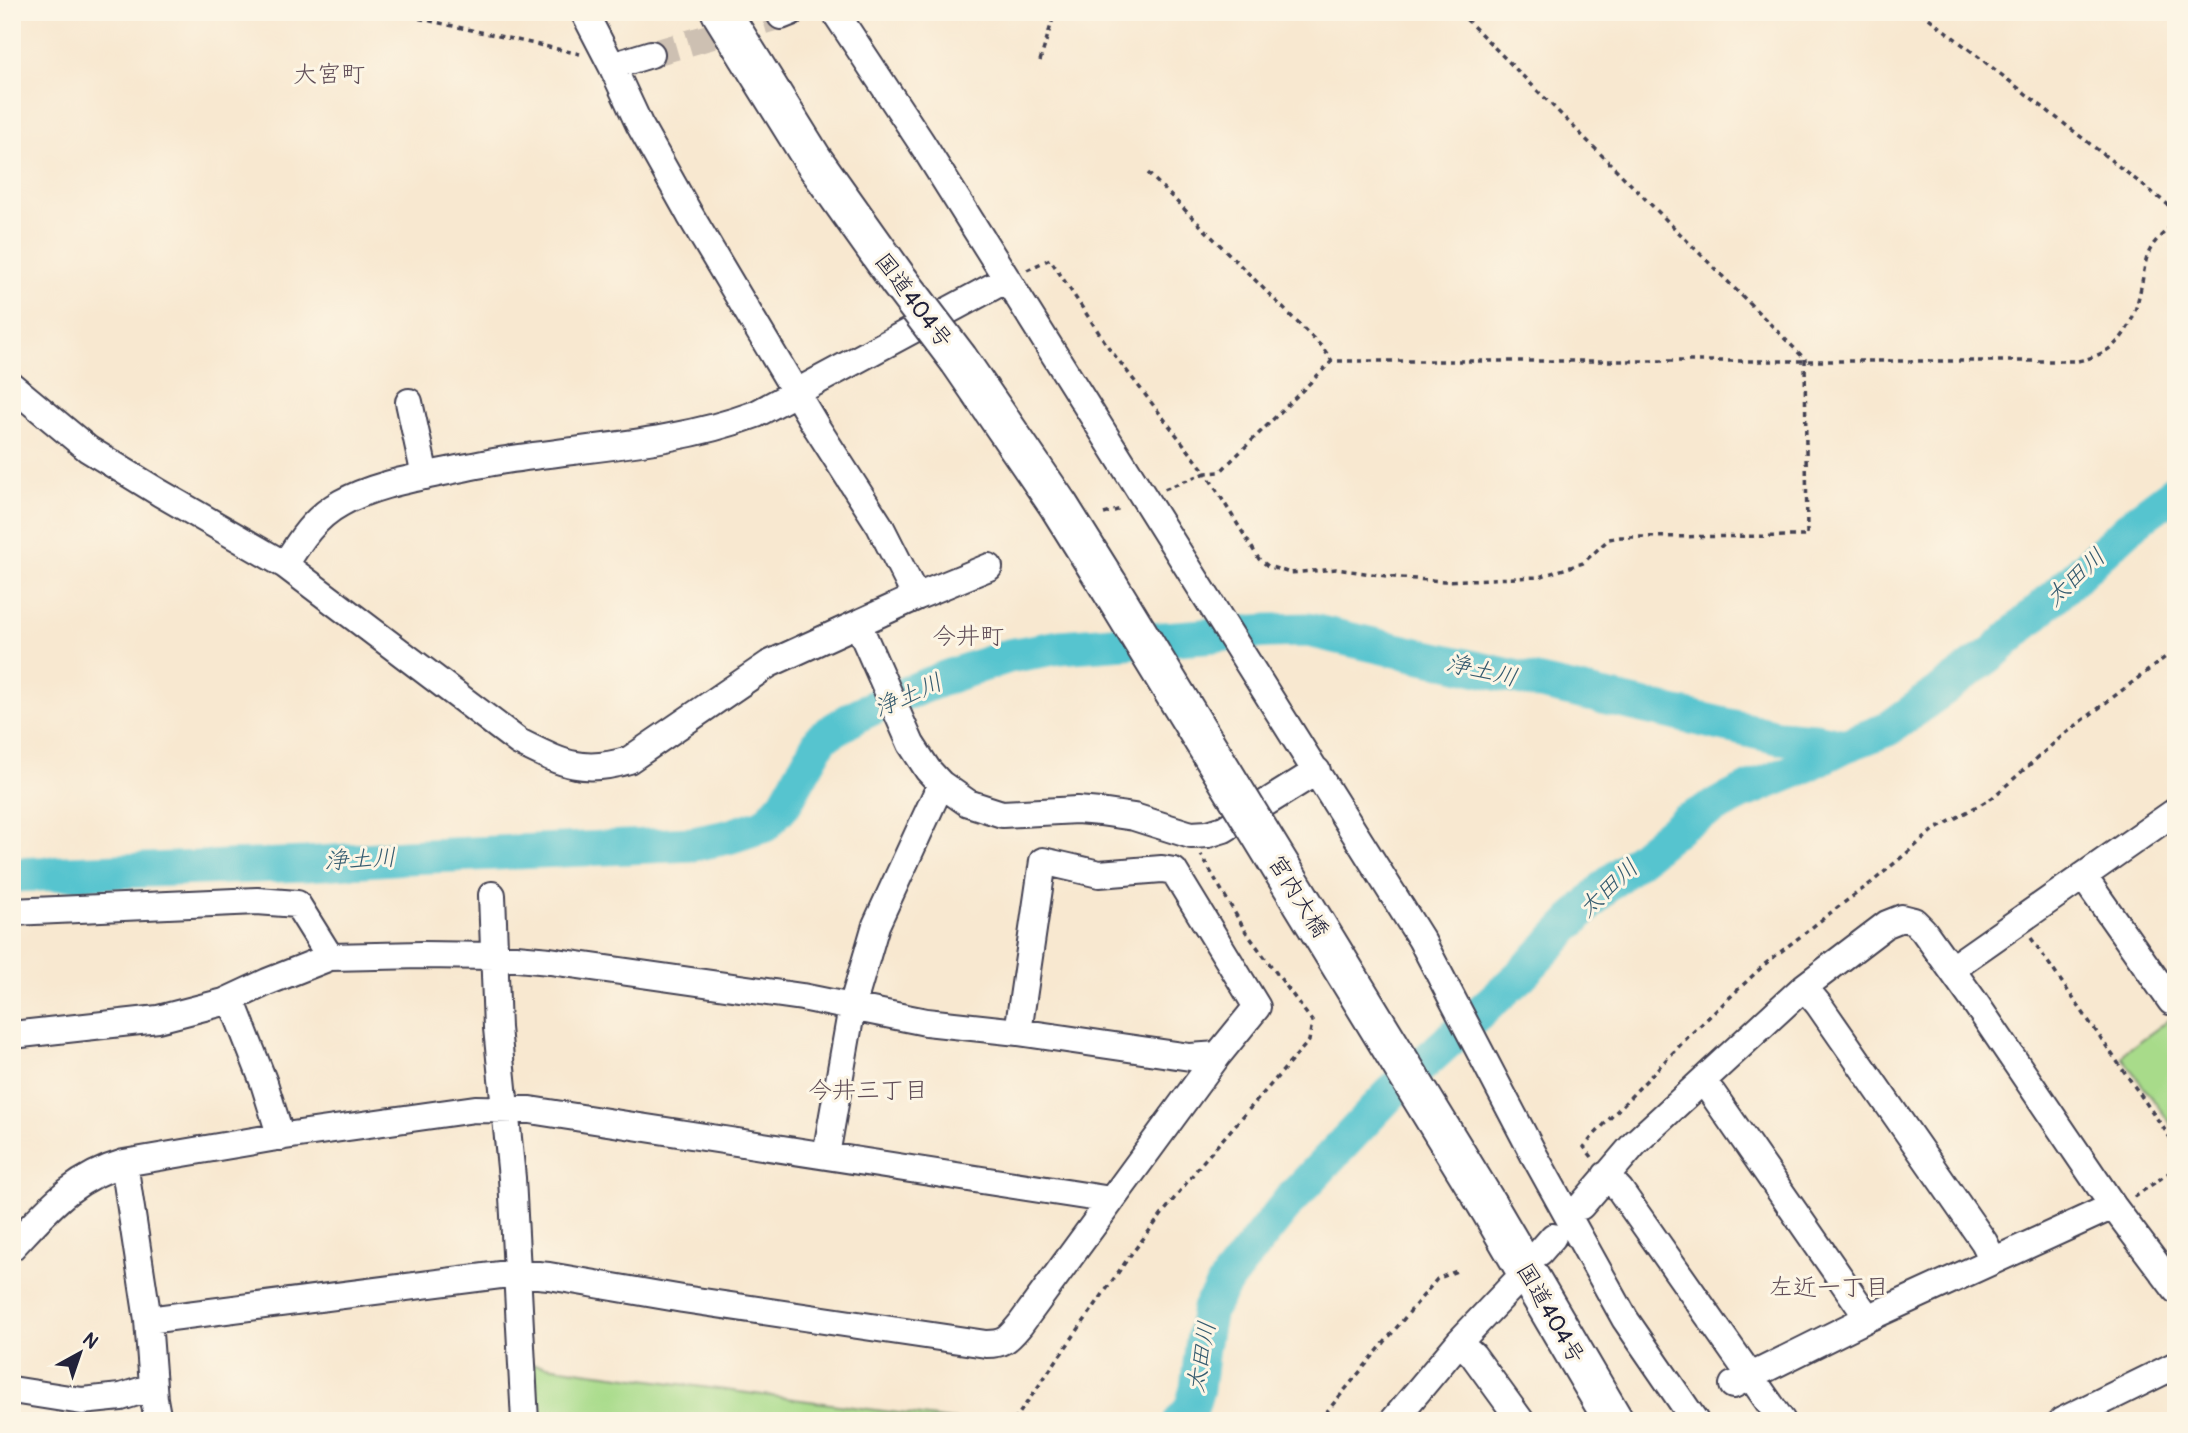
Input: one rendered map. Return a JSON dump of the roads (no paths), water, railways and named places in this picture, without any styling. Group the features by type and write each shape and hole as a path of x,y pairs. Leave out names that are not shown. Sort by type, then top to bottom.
{"highway":[{"name":"国道404号","path":"721,12 813,160 959,360 1109,586"},
{"name":"宮内大橋","path":"1109,586 1488,1206"},
{"name":"国道404号","path":"1488,1206 1614,1421"}],"street":[{"path":"584,12 639,124 690,215 796,393 880,526 916,597"},
{"path":"835,12 921,142 1421,939 1534,1155 1625,1319 1695,1421"},
{"path":"612,66 651,54"},
{"path":"285,565 311,526 341,503 365,492 503,460 675,438 725,425 756,414 1006,279"},
{"path":"12,386 88,449 285,565 519,742 559,762 606,767 629,760 769,664 989,567"},
{"path":"409,402 425,476"},
{"path":"858,624 911,744 928,769 941,784 968,803 1002,814 1077,810 1100,812 1134,817 1191,835 1208,834 1224,829 1317,771"},
{"path":"826,1155 852,1007 876,925 941,784"},
{"path":"1952,968 2176,811"},
{"path":"148,1320 516,1273 1000,1344 1020,1325 1257,1007 1174,871 1162,869 1099,874 1042,862 1018,1032"},
{"path":"2083,876 2171,1001 2176,1000"},
{"path":"492,895 497,1028 512,1178 525,1421"},
{"path":"12,912 257,901 297,904 330,957"},
{"path":"1581,1206 1635,1143 1804,987 1887,924 1902,918 1914,920 1952,968 2113,1206 2176,1290"},
{"path":"12,1035 158,1019 232,999 330,957 495,956 550,961 802,997 926,1022 1018,1032 1189,1057 1219,1055"},
{"path":"1804,987 1976,1230 1993,1260"},
{"path":"232,999 281,1137"},
{"path":"1702,1082 1868,1318"},
{"path":"12,1247 62,1194 101,1170 124,1163 475,1109 530,1110 1111,1200"},
{"path":"124,1163 148,1320 158,1421"},
{"path":"1606,1175 1628,1201 1742,1381 1782,1421"},
{"path":"1742,1381 1868,1318 2113,1206"},
{"path":"1393,1421 1459,1342 1514,1284"},
{"path":"1459,1342 1473,1355 1521,1421"},
{"path":"2062,1421 2176,1365"},
{"path":"12,1390 82,1401 121,1398 153,1387"}],"waterway":[{"name":"太田川","path":"1181,1421 1191,1409 1197,1389 1209,1309 1228,1278 1290,1200 1390,1094 1521,975 1605,887 1684,822 1844,746 1888,729 1993,653 2136,521 2176,491"},
{"name":"浄土川","path":"12,875 306,864 693,844 728,837 765,825 785,803 822,737 889,700 947,677 1009,656 1060,647 1268,631 1308,630 1778,737 1844,746"}],"tunnel":[{"path":"651,54 781,16"}],"district":[{"name":"大宮町","path":"329,74"},
{"name":"今井町","path":"968,636"},
{"name":"今井三丁目","path":"868,1090"},
{"name":"左近一丁目","path":"1829,1287"}]}
